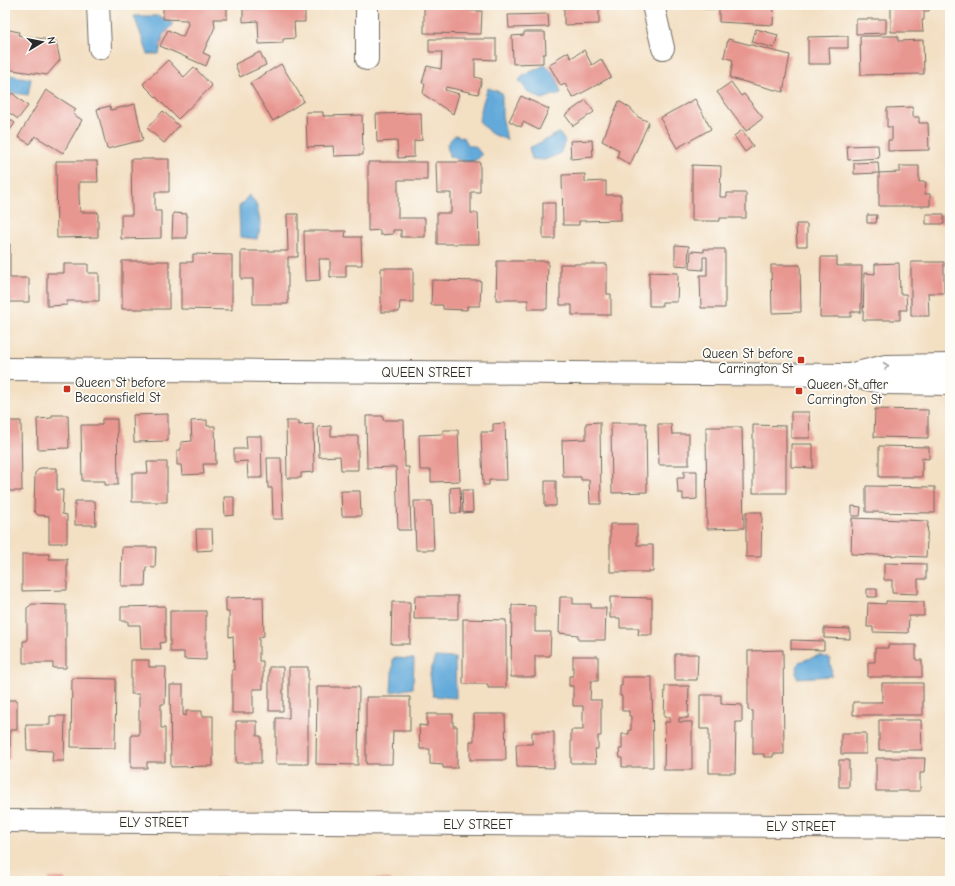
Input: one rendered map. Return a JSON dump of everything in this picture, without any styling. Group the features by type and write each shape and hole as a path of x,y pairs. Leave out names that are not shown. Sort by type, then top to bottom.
{"street":[{"path":"98,5 100,48"},
{"path":"367,5 367,59"},
{"path":"653,5 663,48"},
{"name":"QUEEN STREET","path":"848,375 886,366 950,365"},
{"name":"QUEEN STREET","path":"5,369 848,375 886,383 950,384"},
{"name":"ELY STREET","path":"5,821 950,827"}],"water":[{"path":"134,16 159,16 174,24 163,35 159,54 148,54"},
{"path":"545,65 556,76 561,93 542,99 528,92 519,80 524,75"},
{"path":"5,74 31,79 28,95 5,92"},
{"path":"488,88 502,93 502,116 507,140 490,133 479,121"},
{"path":"559,133 565,141 560,154 544,160 532,159 529,148"},
{"path":"455,135 464,138 469,146 475,146 482,155 474,160 466,162 449,156 447,144"},
{"path":"249,195 256,203 261,226 257,239 240,237 239,207"},
{"path":"820,655 830,659 832,676 797,678 796,672 799,662"},
{"path":"435,657 455,658 456,698 433,696 430,674"},
{"path":"393,658 414,659 413,688 391,692"}],"building":[{"path":"163,5 227,5 227,19 214,19 215,27 203,53 210,56 206,66 160,46 168,30 183,37 188,24 187,20 163,19"},
{"path":"472,5 472,11 482,11 481,34 424,33 424,6"},
{"path":"564,5 599,5 599,24 564,25"},
{"path":"705,5 774,5 773,25 719,22 719,9 704,9"},
{"path":"891,5 929,5 929,11 924,11 924,20 922,20 923,32 891,32"},
{"path":"305,7 305,22 294,22 295,38 283,39 283,43 259,44 258,21 243,22 243,9"},
{"path":"548,14 549,27 509,28 508,15"},
{"path":"856,19 886,19 886,33 856,34"},
{"path":"5,29 19,32 18,35 56,41 60,60 47,75 5,69"},
{"path":"756,29 778,35 774,48 752,42"},
{"path":"524,32 545,32 546,54 543,54 543,63 513,64 512,36 524,35"},
{"path":"848,36 848,48 829,48 830,64 808,64 808,37"},
{"path":"860,36 898,36 898,41 923,40 924,74 861,75"},
{"path":"429,39 496,39 496,60 475,59 475,77 482,79 478,94 446,87 445,90 459,94 453,114 423,94 425,83 422,83 427,66 441,69 442,52 429,52"},
{"path":"728,39 790,55 783,92 730,78 733,60 724,57"},
{"path":"584,50 592,65 601,59 611,77 573,98 565,84 561,86 549,65 557,61 556,59 568,52 571,58"},
{"path":"260,52 266,65 240,77 235,64"},
{"path":"168,60 184,77 194,67 212,86 178,119 143,84"},
{"path":"281,64 304,101 273,121 250,83"},
{"path":"731,82 741,96 744,94 763,118 746,131 717,92"},
{"path":"46,90 76,109 73,114 82,120 63,153 35,136 30,144 18,137"},
{"path":"12,93 28,106 18,119 5,110 5,102"},
{"path":"521,96 549,109 539,130 523,122 521,127 509,121"},
{"path":"695,99 711,129 677,148 660,118"},
{"path":"586,100 594,112 573,126 565,115"},
{"path":"619,101 630,108 638,117 649,122 630,165 617,157 619,150 602,141"},
{"path":"135,104 143,140 107,149 97,109 110,106 111,110"},
{"path":"913,107 913,117 919,117 919,123 928,123 929,150 888,151 888,140 892,140 892,127 887,127 887,108"},
{"path":"163,111 179,126 164,143 147,128"},
{"path":"306,112 323,112 323,116 362,115 363,155 334,156 333,146 307,147"},
{"path":"421,113 422,140 414,141 414,157 398,158 397,141 377,142 376,114"},
{"path":"6,116 15,123 8,133 5,131"},
{"path":"742,130 753,146 745,152 734,136"},
{"path":"592,140 593,157 571,159 570,141"},
{"path":"878,145 879,158 848,160 847,146"},
{"path":"131,159 169,159 169,192 155,192 155,211 161,211 161,238 121,239 121,215 132,215"},
{"path":"56,161 97,161 98,182 79,182 79,197 80,212 98,212 98,237 57,238"},
{"path":"368,162 427,162 427,180 398,180 398,218 425,218 425,237 401,237 401,230 393,230 393,234 380,235 380,230 368,231"},
{"path":"436,162 480,162 480,192 471,192 471,213 478,213 479,244 437,244 437,213 451,213 451,193 437,193"},
{"path":"878,162 879,173 854,174 854,163"},
{"path":"692,165 721,166 720,197 727,197 727,193 746,193 746,218 720,218 720,221 692,221"},
{"path":"900,166 919,166 919,182 926,182 925,194 930,194 930,206 879,206 879,173 900,172"},
{"path":"585,174 585,182 606,181 606,195 621,195 621,220 579,221 579,225 563,225 562,175"},
{"path":"543,203 555,203 555,239 543,239"},
{"path":"173,213 187,214 187,238 172,238"},
{"path":"287,214 298,214 298,257 288,257 288,304 253,304 253,279 241,279 241,251 288,251"},
{"path":"926,214 944,214 944,224 926,224"},
{"path":"867,215 877,215 876,223 867,223"},
{"path":"796,224 807,224 807,246 797,246"},
{"path":"304,231 346,231 345,237 361,237 362,265 346,265 346,277 330,277 330,259 319,259 320,280 305,281"},
{"path":"5,244 10,244 10,278 29,278 29,302 5,302"},
{"path":"675,245 689,246 688,266 675,265"},
{"path":"704,249 725,249 725,308 701,308 700,275 707,275 707,257 703,257 703,270 690,269 691,251 704,252"},
{"path":"193,254 232,255 232,310 181,309 181,262 193,262"},
{"path":"821,257 837,257 837,266 862,266 861,312 851,312 851,317 820,317"},
{"path":"122,261 169,261 169,309 122,309"},
{"path":"497,261 548,261 547,309 528,309 528,300 496,300"},
{"path":"911,262 944,262 944,293 928,293 929,316 911,316"},
{"path":"899,263 900,294 906,294 907,310 900,310 900,320 863,320 864,273 875,274 875,264"},
{"path":"64,264 88,264 88,273 99,273 99,301 67,301 67,305 47,306 47,273 64,273"},
{"path":"560,264 607,264 607,294 611,294 611,315 572,315 572,305 560,305"},
{"path":"771,265 800,265 801,312 772,313"},
{"path":"381,268 413,268 413,302 400,302 399,312 381,312"},
{"path":"649,272 678,273 677,302 662,302 662,306 649,306"},
{"path":"432,280 481,281 480,306 467,306 467,310 443,309 443,305 431,305"},
{"path":"875,409 928,410 928,438 874,437"},
{"path":"791,412 809,412 810,438 791,438"},
{"path":"168,414 168,441 134,442 133,415"},
{"path":"52,415 68,415 69,448 38,449 37,419 52,418"},
{"path":"366,416 383,416 383,420 404,420 405,467 409,467 411,530 398,530 396,467 367,468"},
{"path":"102,419 117,419 118,485 105,485 105,481 82,481 81,425 102,425"},
{"path":"207,420 207,426 215,426 216,464 203,464 204,474 182,475 181,465 177,465 177,450 181,450 181,442 192,441 191,421"},
{"path":"5,421 21,421 22,491 5,491"},
{"path":"286,421 299,421 299,425 313,424 314,472 301,473 301,478 287,478"},
{"path":"600,422 601,504 590,504 589,480 581,480 581,477 563,477 562,440 586,439 586,423"},
{"path":"505,423 507,480 489,480 489,485 483,485 481,432 493,432 493,424"},
{"path":"611,423 646,423 647,492 612,493"},
{"path":"658,424 671,424 672,434 689,434 689,465 659,465"},
{"path":"753,425 786,426 786,493 753,493"},
{"path":"331,426 331,436 358,436 358,470 341,470 340,456 319,457 318,427"},
{"path":"706,427 742,427 744,528 707,529"},
{"path":"443,430 458,430 460,481 431,482 431,470 420,470 419,435 443,434"},
{"path":"246,436 261,436 262,478 248,478 247,461 234,462 234,449 247,449"},
{"path":"791,444 813,444 813,468 791,467"},
{"path":"879,446 929,447 929,459 922,458 922,477 879,477"},
{"path":"267,458 281,458 283,519 273,519 272,488 268,488"},
{"path":"147,462 167,462 167,502 132,502 132,473 148,473"},
{"path":"40,468 57,468 57,490 63,490 62,514 67,515 67,543 49,543 49,516 38,515 34,511 35,473"},
{"path":"684,471 697,471 697,499 683,500 683,493 678,493 677,478 684,478"},
{"path":"545,481 556,481 556,506 545,506"},
{"path":"866,486 935,487 935,513 866,512"},
{"path":"460,487 461,513 451,513 450,488"},
{"path":"462,490 472,490 473,512 463,513"},
{"path":"341,491 360,491 361,516 342,516"},
{"path":"224,497 234,497 234,515 225,516"},
{"path":"75,501 95,501 96,525 75,525"},
{"path":"414,501 432,501 434,550 416,550"},
{"path":"852,506 861,507 860,516 852,516"},
{"path":"746,512 762,512 761,557 746,557"},
{"path":"852,518 928,521 926,557 851,554"},
{"path":"5,519 7,519 7,540 5,540"},
{"path":"610,524 637,524 637,545 653,545 653,572 610,572"},
{"path":"196,529 212,529 213,550 197,551"},
{"path":"122,547 156,547 155,568 146,567 145,586 121,586"},
{"path":"22,554 49,554 49,559 67,559 67,590 22,591"},
{"path":"884,563 926,564 926,579 918,579 918,594 892,593 892,580 884,580"},
{"path":"867,589 877,589 877,597 867,597"},
{"path":"415,596 458,596 458,619 414,619"},
{"path":"263,597 264,636 259,637 259,661 263,661 263,689 253,689 253,713 232,713 232,670 234,670 233,636 229,637 229,612 226,612 226,598"},
{"path":"560,597 573,597 573,604 591,604 591,608 606,608 605,640 578,640 578,635 559,633"},
{"path":"610,597 652,598 652,635 638,635 639,628 620,628 620,618 610,618"},
{"path":"886,601 924,602 924,616 909,616 908,633 873,632 873,627 867,627 868,603 886,604"},
{"path":"392,602 410,602 410,644 391,644"},
{"path":"32,604 66,605 66,668 53,668 53,663 23,663 23,641 27,641 27,608"},
{"path":"512,605 535,606 535,632 551,632 550,656 535,656 535,677 511,677"},
{"path":"165,606 165,642 160,643 161,649 141,649 140,625 128,625 128,621 121,621 121,607"},
{"path":"170,611 206,611 206,660 184,659 184,652 170,652"},
{"path":"463,619 506,620 506,688 488,688 488,684 463,684"},
{"path":"824,628 850,629 850,639 824,638"},
{"path":"791,640 824,641 824,650 791,649"},
{"path":"888,645 916,645 916,660 922,660 922,677 868,677 868,662 875,662 875,648 888,648"},
{"path":"783,650 784,754 773,754 773,757 764,757 764,754 753,754 753,711 748,710 748,651"},
{"path":"675,654 698,654 697,680 675,680"},
{"path":"573,656 598,656 598,681 591,681 590,700 601,700 601,736 598,736 598,749 595,749 596,763 571,763 571,730 583,730 583,706 573,706 573,686 569,686 569,676 573,676"},
{"path":"131,660 149,660 149,667 166,667 165,704 161,704 161,728 165,728 165,762 147,762 147,768 131,768 131,735 139,735 139,694 131,694"},
{"path":"269,667 283,667 283,711 269,711"},
{"path":"289,667 308,667 308,764 276,764 276,718 289,718"},
{"path":"622,677 652,677 653,767 622,767 622,758 620,758 619,749 622,749 622,734 629,734 629,730 631,730 631,716 629,716 629,711 622,711 620,686 622,686"},
{"path":"72,678 116,679 115,748 71,747"},
{"path":"882,683 923,683 923,715 853,715 853,702 882,702"},
{"path":"170,685 183,685 183,715 186,716 186,711 202,711 202,716 213,716 213,766 171,767"},
{"path":"665,686 689,686 688,718 679,718 679,722 692,722 692,770 664,770 665,722 670,722 670,717 664,717"},
{"path":"317,687 359,687 358,765 316,764"},
{"path":"700,695 721,695 721,704 742,705 742,722 736,722 735,773 709,773 709,729 700,729"},
{"path":"366,697 410,697 410,731 393,731 392,764 366,764"},
{"path":"5,700 17,700 17,730 10,730 10,759 5,759"},
{"path":"427,714 453,714 453,726 457,726 457,768 443,768 443,765 430,764 430,749 420,749 419,725 427,726"},
{"path":"474,714 505,714 506,760 470,760 470,741 474,741"},
{"path":"50,716 65,716 64,761 52,761 53,751 27,750 26,725 50,725"},
{"path":"879,720 921,720 922,750 879,750"},
{"path":"236,721 257,721 257,736 261,736 261,763 236,763"},
{"path":"532,732 554,732 554,768 517,767 516,744 532,744"},
{"path":"841,733 866,733 866,754 841,754"},
{"path":"876,758 925,758 924,773 920,773 920,791 876,791"},
{"path":"839,760 849,760 849,787 839,787"},
{"path":"219,877 242,878 242,881 219,881"},
{"path":"49,878 65,878 65,881 49,881"},
{"path":"371,879 391,879 391,881 371,881"}],"place":[{"name":"Queen St before Carrington St","path":"801,360"},
{"name":"Queen St before Beaconsfield St","path":"67,389"},
{"name":"Queen St after Carrington St","path":"799,391"}]}
